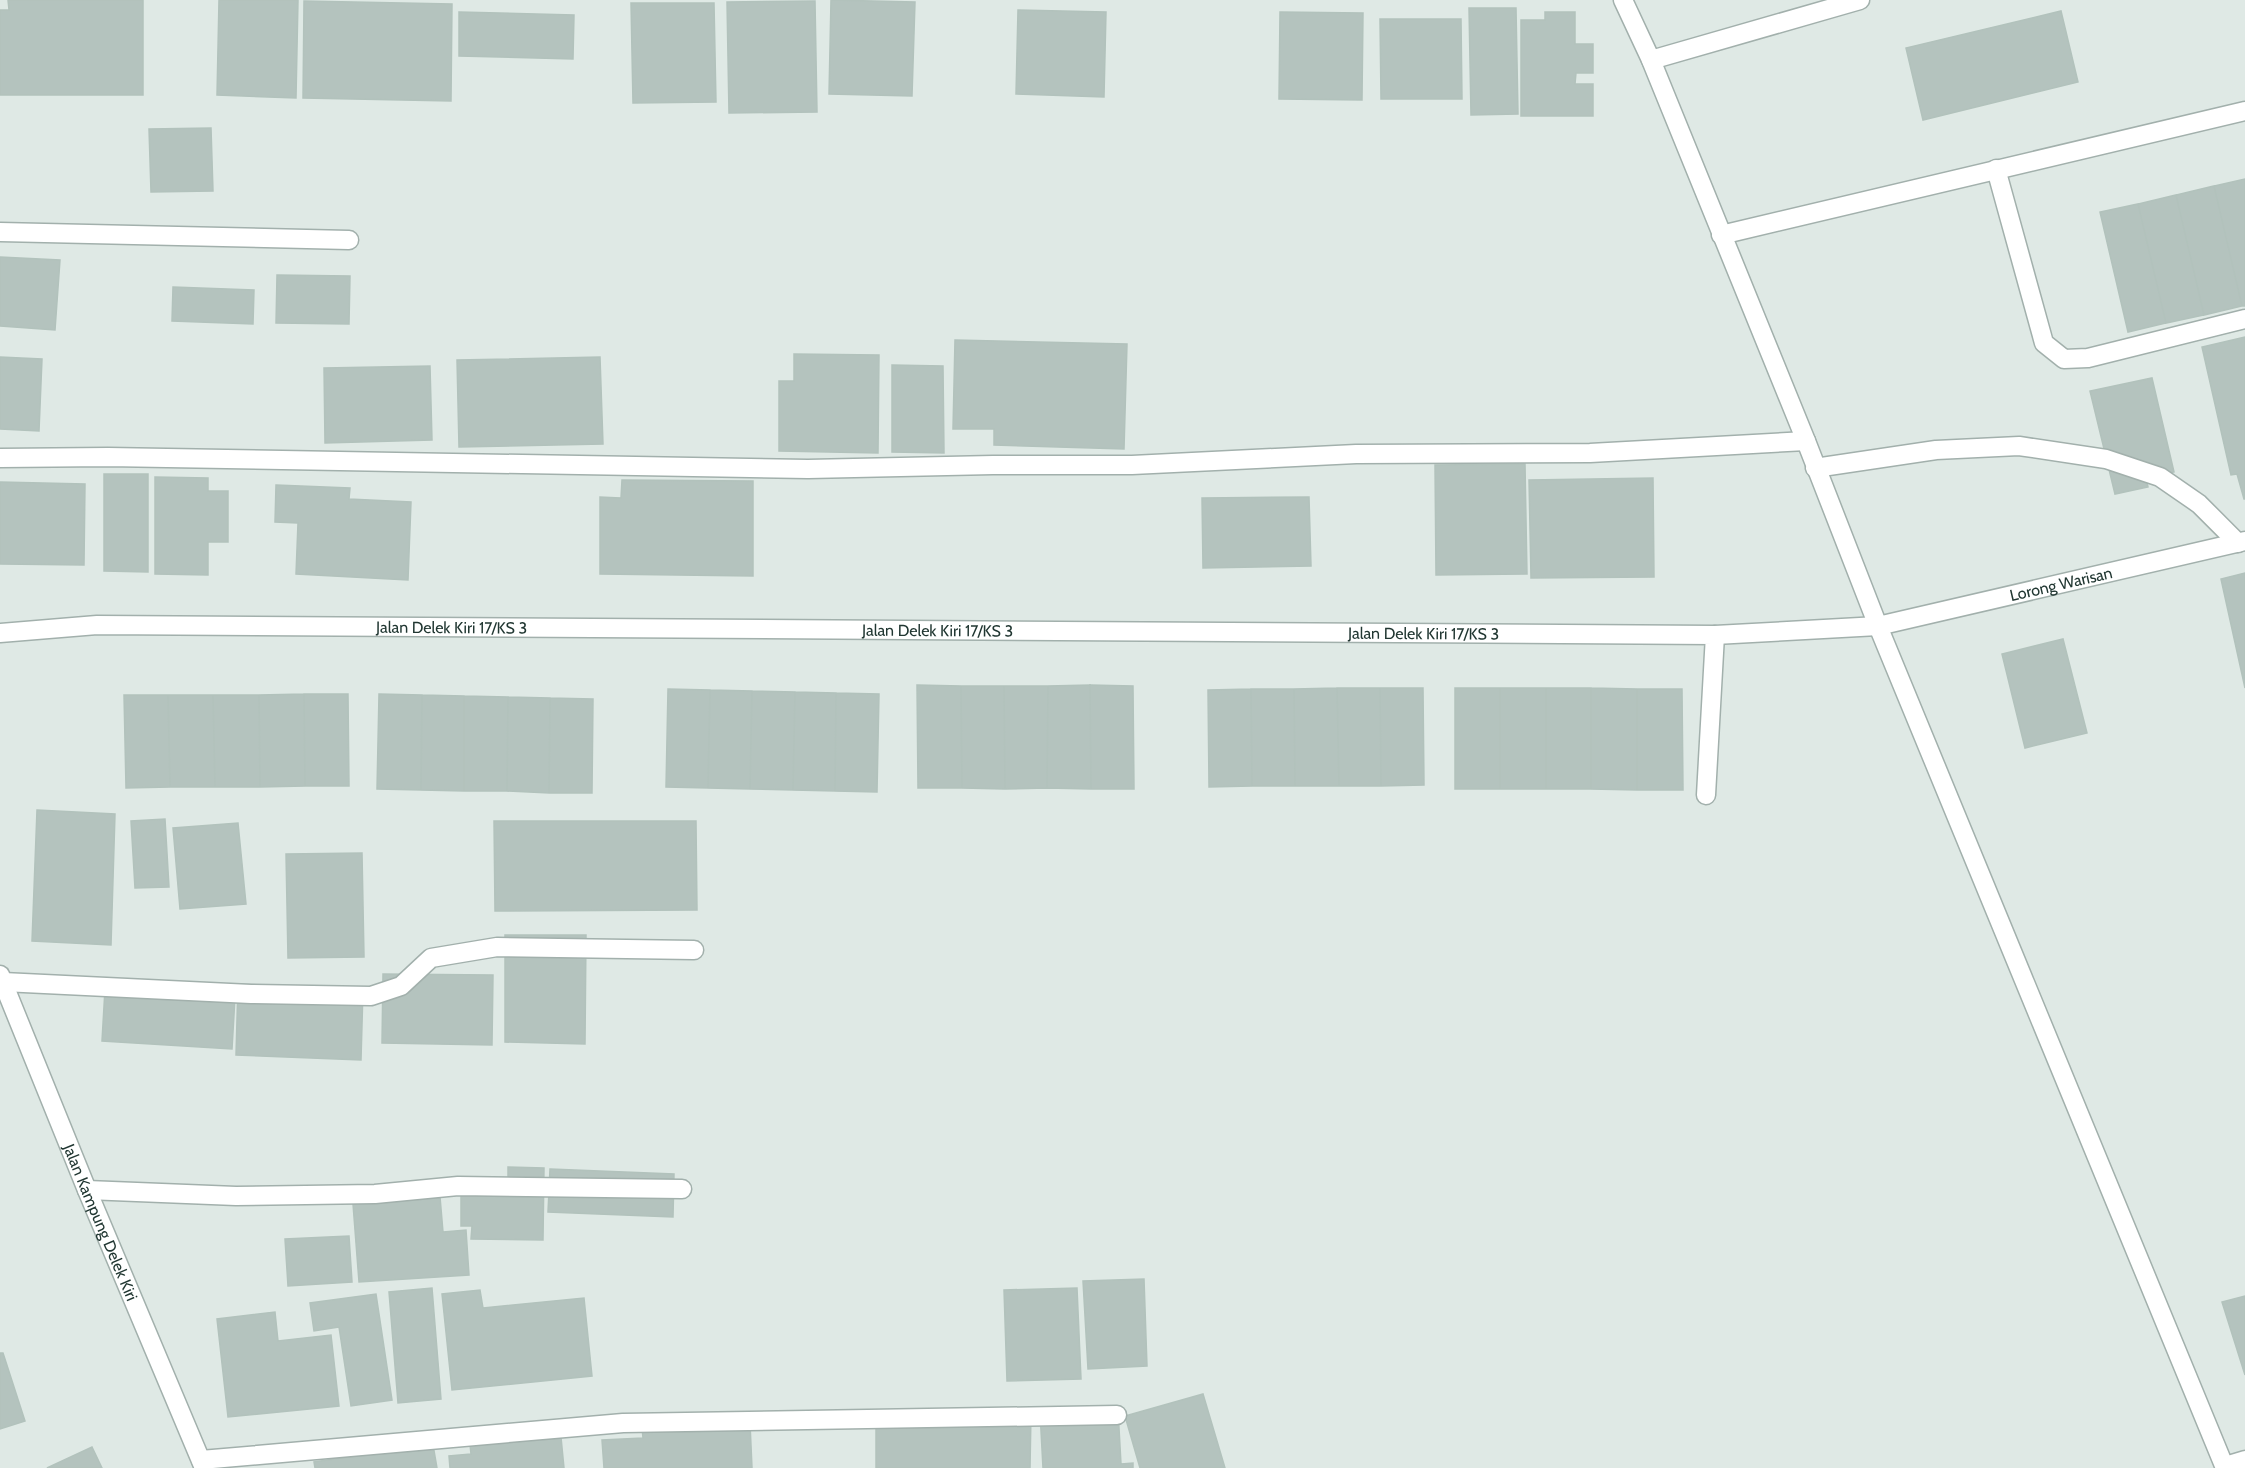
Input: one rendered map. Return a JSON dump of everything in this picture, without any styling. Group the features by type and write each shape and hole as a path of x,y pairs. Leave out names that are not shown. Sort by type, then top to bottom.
{"street":[{"path":"1623,0 1651,60 1806,441 1878,626 2225,1467 2245,1460"},
{"path":"1651,60 1860,0"},
{"path":"1721,235 2245,111"},
{"path":"1996,169 2044,343 2064,359 2088,358 2245,319"},
{"path":"0,232 349,240"},
{"path":"0,458 178,458 808,469 1132,465 1356,454 1590,453 1806,441"},
{"path":"1815,468 1936,450 2019,446 2106,459 2160,477 2199,504 2241,542"},
{"name":"Lorong Warisan","path":"1715,635 1878,626 2241,542"},
{"name":"Jalan Delek Kiri 17/KS 3","path":"0,633 96,625 1715,635"},
{"path":"1706,795 1715,635"},
{"path":"1,979 251,994 371,996 401,986 431,958 496,947 694,950"},
{"name":"Jalan Kampung Delek Kiri","path":"1,979 203,1464"},
{"path":"87,1190 236,1196 375,1194 458,1186 682,1189"},
{"path":"203,1464 623,1423 1117,1415"}],"building":[{"path":"8,0 143,0 143,95 0,95 0,10 9,10"},
{"path":"219,0 298,0 296,98 217,95"},
{"path":"831,0 915,2 912,96 829,94"},
{"path":"304,1 452,4 451,101 303,98"},
{"path":"815,1 817,112 729,113 727,2"},
{"path":"631,3 714,3 716,102 633,103"},
{"path":"1469,8 1516,8 1518,114 1471,115"},
{"path":"1018,10 1106,12 1104,97 1016,94"},
{"path":"2061,11 2078,82 1923,120 1906,48"},
{"path":"459,12 574,15 573,59 459,56"},
{"path":"1280,12 1363,13 1362,100 1279,99"},
{"path":"1545,12 1575,12 1575,44 1593,44 1593,73 1576,73 1575,84 1593,84 1593,116 1521,116 1521,20 1545,20"},
{"path":"1380,19 1461,19 1462,99 1381,99"},
{"path":"211,128 213,191 151,192 149,129"},
{"path":"2245,179 2245,306 2242,306 2214,186"},
{"path":"2214,186 2242,306 2204,315 2176,195"},
{"path":"2176,195 2204,315 2166,323 2138,204"},
{"path":"2138,204 2166,323 2128,332 2100,212"},
{"path":"0,257 60,260 55,330 0,326"},
{"path":"277,275 350,276 349,324 276,323"},
{"path":"173,287 254,290 253,324 172,321"},
{"path":"2245,337 2244,499 2237,474 2231,475 2202,347"},
{"path":"955,340 1127,344 1124,449 994,445 994,429 953,429"},
{"path":"794,354 879,355 878,453 779,451 779,381 794,381"},
{"path":"0,357 42,359 39,431 0,429"},
{"path":"600,357 603,444 459,447 457,360"},
{"path":"892,365 943,366 944,453 892,452"},
{"path":"430,366 432,440 325,443 324,368"},
{"path":"2152,378 2174,472 2146,478 2148,487 2115,494 2090,391"},
{"path":"1525,464 1527,574 1436,575 1435,465"},
{"path":"104,474 148,474 148,572 104,571"},
{"path":"155,477 208,478 208,491 228,491 228,542 208,542 208,575 155,574"},
{"path":"1653,478 1654,577 1531,578 1529,480"},
{"path":"622,480 753,481 753,576 600,574 600,497 621,498"},
{"path":"0,482 85,484 84,565 0,564"},
{"path":"276,485 350,488 349,499 411,502 408,580 296,574 298,523 275,522"},
{"path":"1309,497 1311,566 1203,568 1202,498"},
{"path":"2245,573 2245,688 2221,579"},
{"path":"2063,639 2087,733 2025,748 2002,654"},
{"path":"917,685 961,686 962,788 918,788"},
{"path":"1090,685 1133,686 1134,789 1091,789"},
{"path":"1090,685 1091,789 1047,788 1048,686"},
{"path":"961,686 1004,686 1005,789 962,788"},
{"path":"1004,686 1048,686 1047,788 1005,789"},
{"path":"1337,688 1380,688 1381,786 1339,786"},
{"path":"1337,688 1339,786 1295,786 1294,689"},
{"path":"1380,688 1423,688 1424,785 1381,786"},
{"path":"1455,688 1500,688 1500,789 1455,789"},
{"path":"1500,688 1546,688 1546,789 1500,789"},
{"path":"1546,688 1591,688 1591,789 1546,789"},
{"path":"1591,688 1637,689 1637,790 1591,789"},
{"path":"668,689 710,690 708,788 666,787"},
{"path":"1251,689 1294,689 1295,786 1252,786"},
{"path":"1251,689 1252,786 1209,787 1208,690"},
{"path":"1637,689 1682,689 1683,790 1637,790"},
{"path":"710,690 752,691 750,789 708,788"},
{"path":"752,691 795,692 793,790 750,789"},
{"path":"795,692 836,693 835,791 793,790"},
{"path":"836,693 879,694 877,792 835,791"},
{"path":"304,694 305,786 260,787 259,695"},
{"path":"304,694 348,694 349,786 305,786"},
{"path":"379,694 422,695 421,790 377,789"},
{"path":"124,695 168,695 170,787 126,788"},
{"path":"168,695 213,695 215,787 170,787"},
{"path":"213,695 259,695 260,787 215,787"},
{"path":"422,695 464,696 464,791 421,790"},
{"path":"464,696 508,697 507,791 464,791"},
{"path":"508,697 550,698 549,793 507,791"},
{"path":"550,698 593,699 592,793 549,793"},
{"path":"37,810 115,814 111,945 32,941"},
{"path":"165,819 169,887 135,888 131,821"},
{"path":"494,821 696,821 697,910 495,911"},
{"path":"238,823 246,904 180,909 173,828"},
{"path":"362,853 364,957 288,958 286,854"},
{"path":"505,935 586,935 585,1044 505,1042"},
{"path":"383,974 493,975 492,1045 382,1043"},
{"path":"238,984 363,989 361,1060 236,1055"},
{"path":"105,989 235,997 232,1049 102,1041"},
{"path":"508,1167 544,1168 543,1240 471,1239 472,1226 461,1226 461,1193 508,1194"},
{"path":"550,1169 674,1174 673,1217 548,1212"},
{"path":"439,1185 443,1232 466,1230 469,1275 359,1282 352,1191"},
{"path":"349,1236 352,1282 288,1286 285,1239"},
{"path":"1144,1279 1147,1366 1088,1369 1083,1281"},
{"path":"432,1288 441,1399 398,1403 389,1292"},
{"path":"1077,1288 1081,1379 1007,1381 1004,1290"},
{"path":"480,1290 483,1308 584,1298 592,1376 452,1390 442,1294"},
{"path":"376,1294 392,1400 351,1406 339,1327 314,1331 310,1303"},
{"path":"2245,1296 2245,1375 2222,1302"},
{"path":"275,1312 278,1341 331,1335 339,1406 228,1417 217,1319"},
{"path":"0,1353 3,1353 25,1421 0,1429"},
{"path":"1203,1394 1225,1468 1140,1468 1125,1416"},
{"path":"876,1410 1031,1414 1030,1468 876,1468"},
{"path":"1118,1410 1121,1464 1133,1463 1133,1468 1043,1468 1040,1412"},
{"path":"750,1423 752,1468 604,1468 602,1440 643,1438 642,1428"},
{"path":"560,1427 564,1468 450,1468 449,1456 471,1454 469,1435"},
{"path":"433,1445 437,1468 315,1468 314,1462"},
{"path":"92,1447 102,1468 47,1468"}]}
